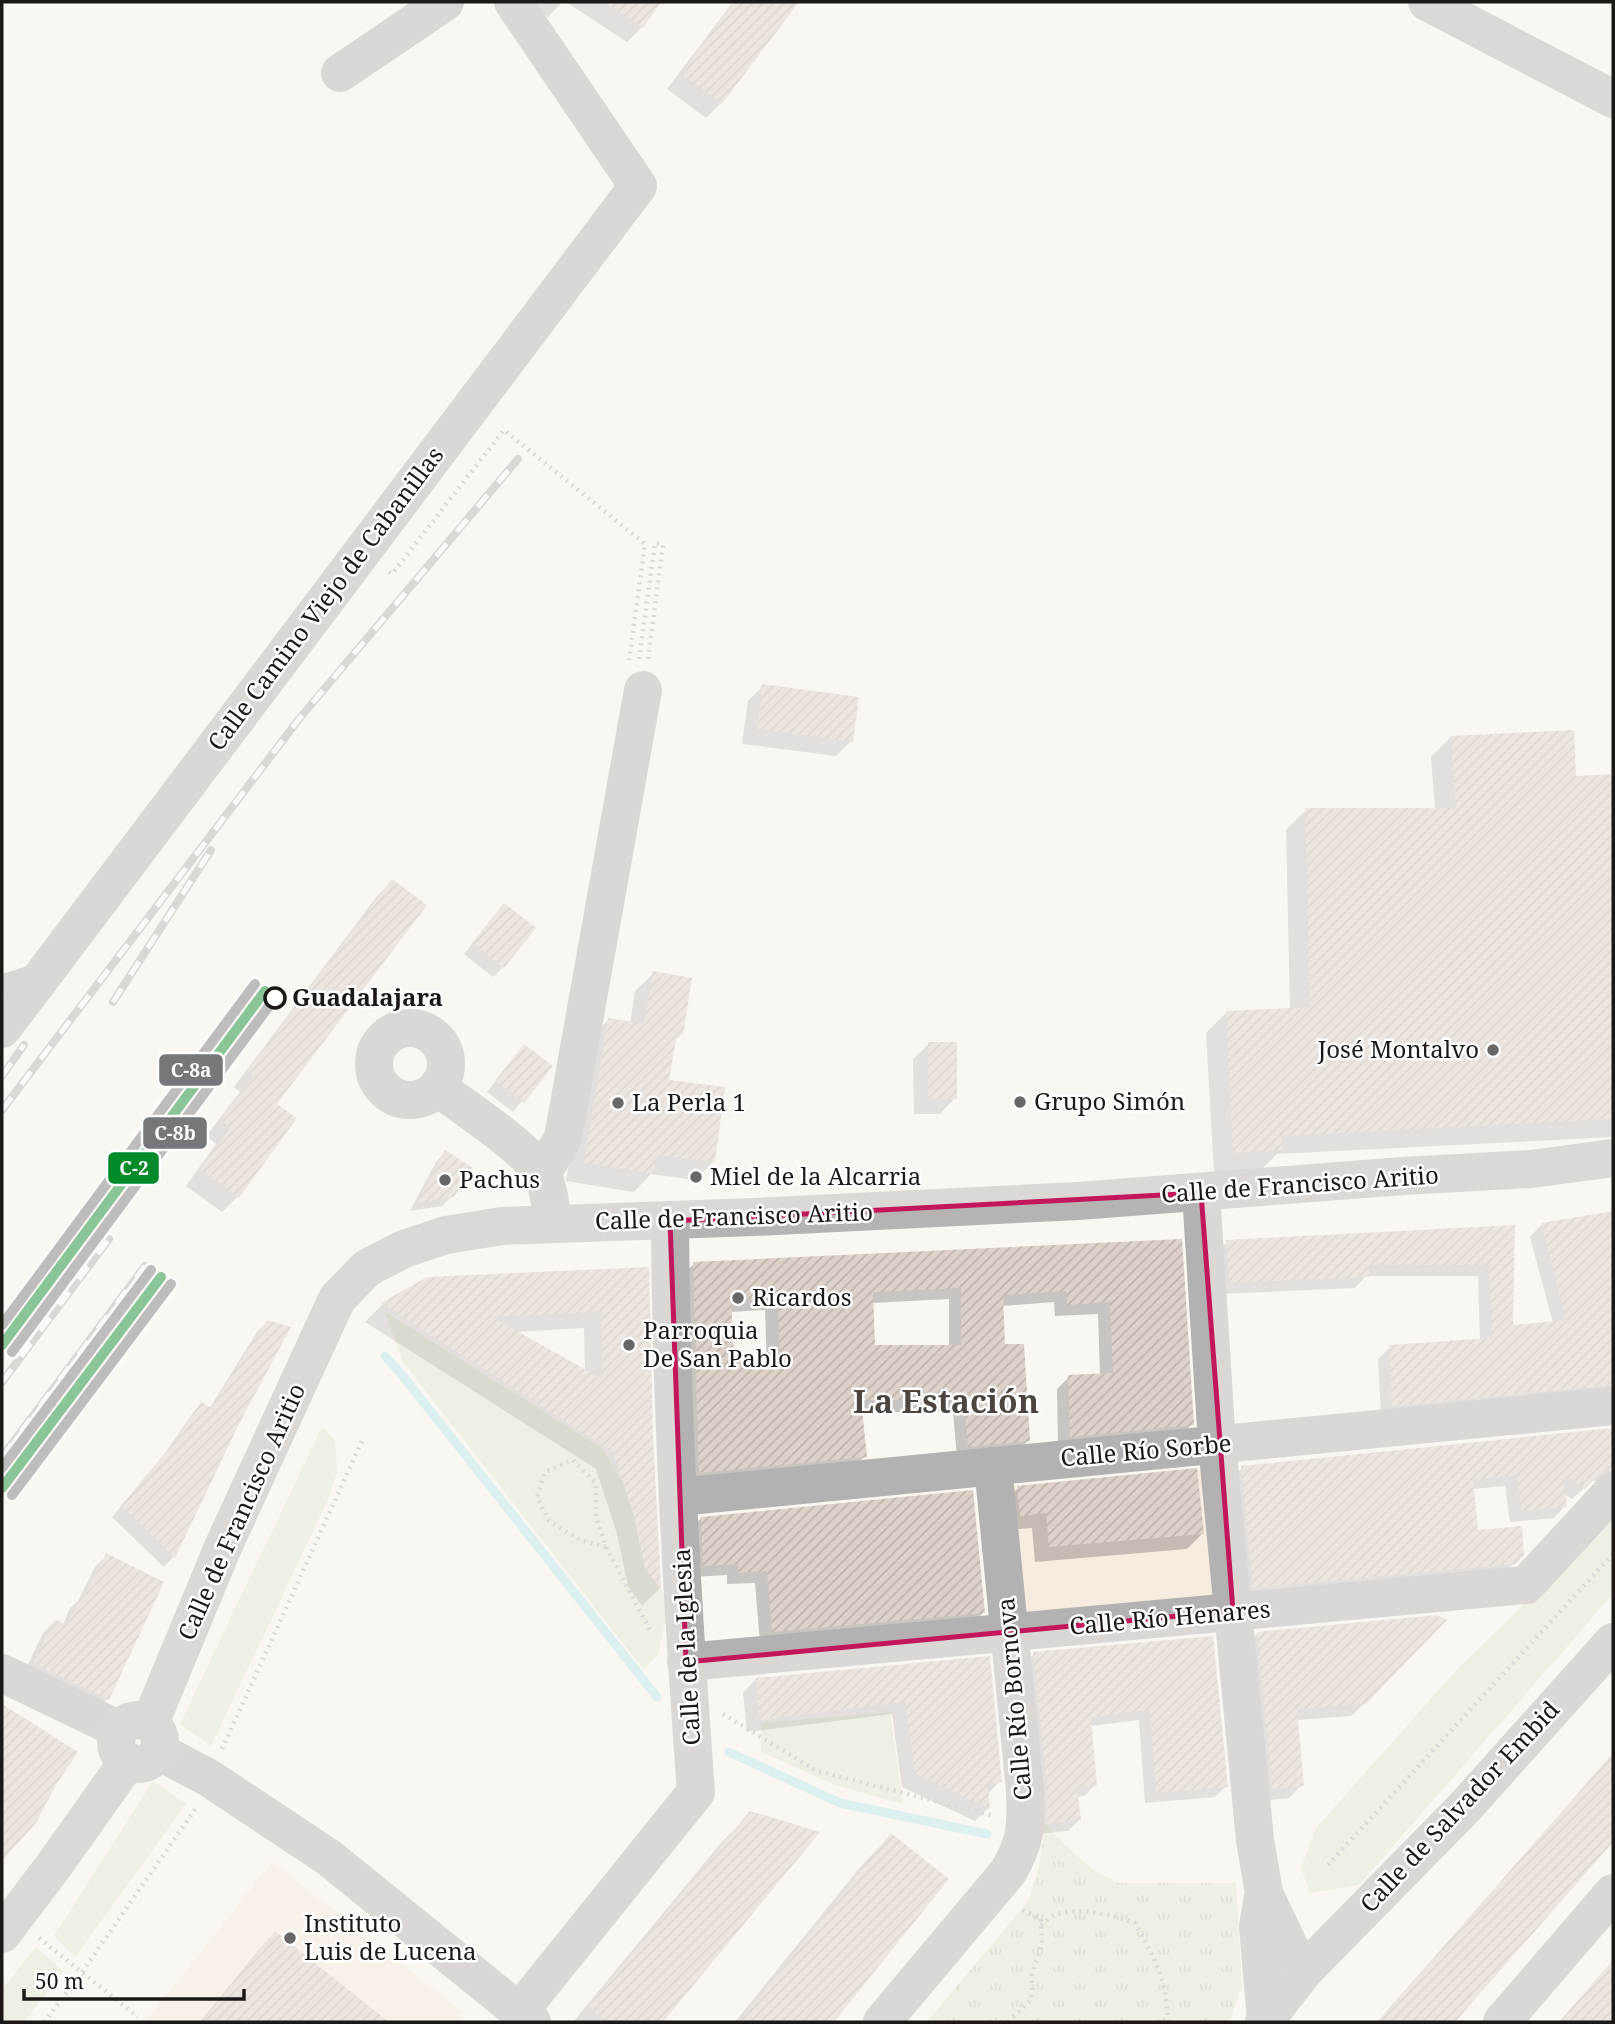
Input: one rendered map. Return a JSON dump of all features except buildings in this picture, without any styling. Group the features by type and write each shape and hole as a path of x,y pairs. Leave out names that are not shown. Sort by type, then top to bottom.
{"main road":[{"path":"1427,2 1613,99"},
{"name":"Calle de Francisco Aritio","path":"8,1926 55,1864 139,1741 223,1547 337,1298 367,1268 422,1242 474,1230 552,1223 670,1221 1201,1193 1390,1177 1531,1169 1613,1158"}],"street":[{"path":"340,73 445,2"},
{"name":"Calle Camino Viejo de Cabanillas","path":"2,1029 638,186 513,2"},
{"path":"542,1174 563,1138 636,677"},
{"path":"2,994 37,983"},
{"path":"438,1087 530,1158 542,1174 548,1192 552,1223"},
{"path":"1201,1193 1217,1444 1255,1840 1270,1906 1304,1971"},
{"name":"Calle de la Iglesia","path":"524,2018 696,1792 678,1497 670,1221"},
{"name":"Calle Río Sorbe","path":"678,1497 1613,1406"},
{"name":"Calle Río Bornova","path":"882,2022 1008,1872 1025,1836 1025,1790 993,1466"},
{"name":"Calle Río Henares","path":"686,1657 1009,1633 1526,1585 1613,1491"},
{"name":"Calle de Salvador Embid","path":"1265,2021 1304,1971 1464,1808 1613,1642"},
{"path":"2,1674 209,1778 328,1857 524,2018"},
{"path":"1502,2022 1613,1894"},
{"path":"1270,1906 1351,1923"},
{"path":"1265,2021 1258,1926 1270,1906"}],"path":[{"path":"384,568 392,574 504,429 645,544 636,677"},
{"path":"655,544 663,545 636,677 655,544"},
{"path":"44,2022 201,1801 362,1441"},
{"path":"606,1547 580,1540 549,1521 537,1497 545,1472 573,1460 596,1484 596,1517 606,1547 653,1635 686,1657"},
{"path":"1328,1865 1613,1554"},
{"path":"689,1702 726,1716 817,1771 1026,1824"},
{"path":"980,1903 1041,1919 1042,1944 1032,1974 1031,2000 1008,2022"},
{"path":"1041,1925 1056,1915 1082,1912 1116,1916 1135,1923 1158,1966 1167,1994 1168,2022"},
{"path":"8,1926 82,1972 138,2017"}],"highlighted area":[{"path":"1201,1193 1233,1611 686,1662 670,1221"}],"shaded area":[{"path":"1207,1469 1218,1596 1019,1613 1008,1486"},
{"name":"Instituto Luis de Lucena","path":"272,1862 464,2013 457,2022 145,2022"}],"green space":[{"path":"385,1312 603,1449 622,1481 634,1516 645,1568 669,1601 659,1653 644,1670 403,1362"},
{"path":"322,1427 335,1441 337,1472 327,1502 211,1746 180,1724"},
{"path":"1613,1519 1613,1594 1359,1885 1310,1893 1301,1868 1317,1827 1460,1666"},
{"path":"890,1712 903,1804 835,1785 761,1752 762,1723"},
{"path":"153,1781 186,1804 75,1957 54,1936"},
{"path":"1045,1824 1093,1870 1118,1883 1236,1883 1242,1986 1229,2022 927,2022 1029,1900 1039,1866"},
{"path":"36,1947 63,1971 24,2022 2,2022 2,1990"}],"waterway":[{"path":"385,1356 657,1697"},
{"path":"729,1752 840,1803 987,1834"}],"railway":[{"path":"2,1110 299,719 518,459"},
{"path":"113,1002 211,850"},
{"path":"2,1076 24,1045"},
{"path":"2,1382 109,1239"},
{"path":"2,1457 145,1266"}],"transit line":[{"name":"C-8a","path":"2,1325 255,984"},
{"name":"C-2","path":"2,1345 265,991"},
{"name":"C-8b","path":"12,1352 275,998"},
{"name":"C-8a","path":"2,1468 151,1270"},
{"name":"C-2","path":"2,1488 161,1277"},
{"name":"C-8b","path":"12,1495 171,1284"}],"place":[{"name":"Guadalajara","path":"275,998"},
{"name":"José Montalvo","path":"1493,1050"},
{"name":"Grupo Simón","path":"1020,1102"},
{"name":"La Perla 1","path":"618,1103"},
{"name":"Miel de la Alcarria","path":"696,1177"},
{"name":"Pachus","path":"445,1180"},
{"name":"Ricardos","path":"738,1298"},
{"name":"Parroquia De San Pablo","path":"629,1345"},
{"name":"Instituto Luis de Lucena","path":"290,1938"}],"district":[{"name":"La Estación","path":"946,1402"}]}
